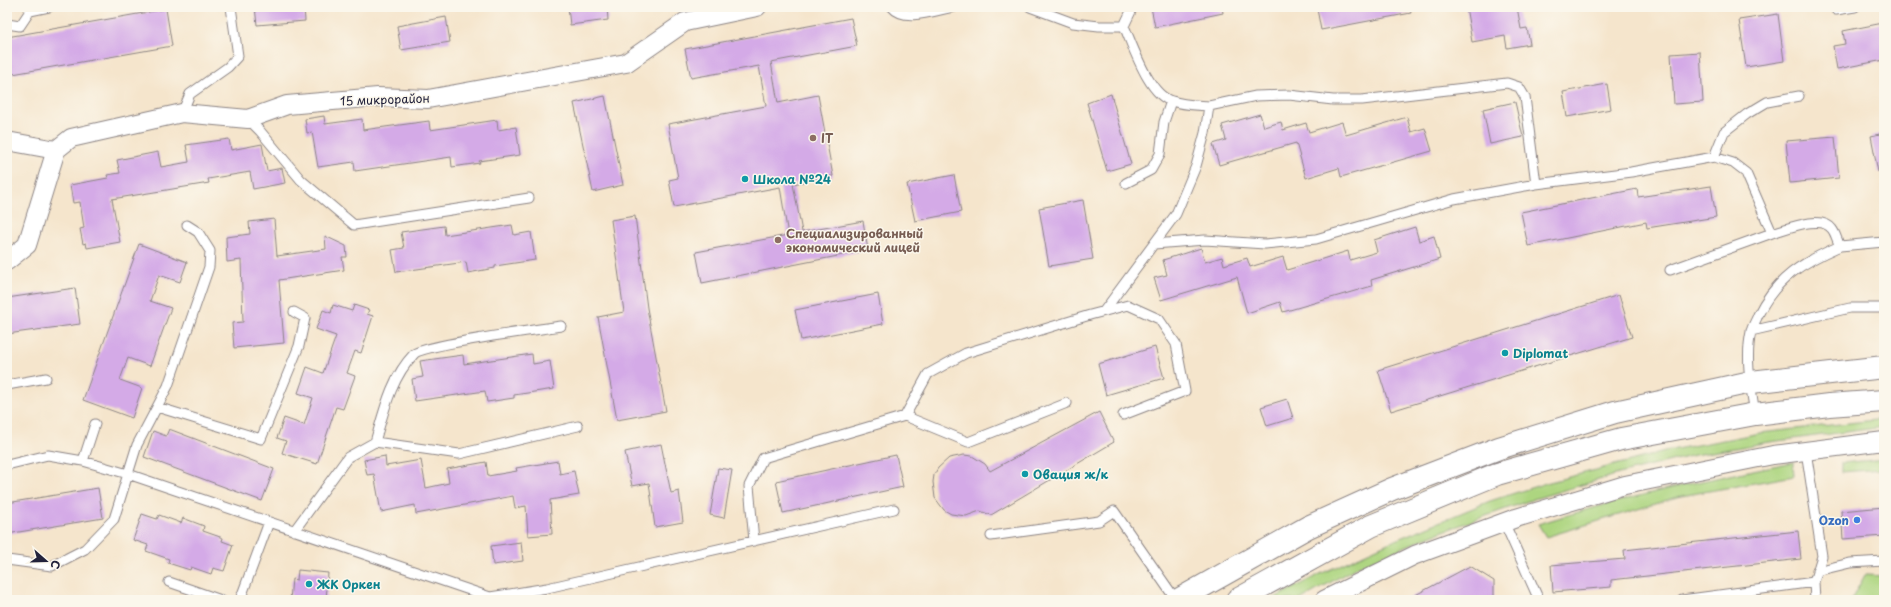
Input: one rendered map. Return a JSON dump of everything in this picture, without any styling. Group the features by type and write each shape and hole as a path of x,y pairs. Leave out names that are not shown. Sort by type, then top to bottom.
{"main road":[{"path":"1177,600 1308,527 1392,489 1499,448 1615,412 1751,382 1884,368"},
{"path":"1237,600 1371,526 1497,474 1621,439 1755,414 1829,405 1884,401"}],"street":[{"name":"15 микрорайон","path":"56,150 71,138 182,113 248,119 287,105 378,97 428,99 626,63 685,22 756,7"},
{"path":"7,141 56,150 27,245 7,261"},
{"path":"1324,600 1415,555 1504,522 1625,485 1773,455 1884,441"}],"lane":[{"path":"7,24 20,26 30,11 49,7"},
{"path":"182,113 190,94 228,67 238,56 231,7"},
{"path":"892,7 896,12 916,15 954,7"},
{"path":"1030,7 1073,22 1099,26 1124,26"},
{"path":"1133,7 1124,26 1148,79 1162,97 1171,101 1209,106 1256,96 1289,95 1333,100 1362,100 1507,83 1519,88 1525,97 1536,184"},
{"path":"1836,10 1855,7"},
{"path":"1714,157 1724,132 1747,114 1767,102 1799,96"},
{"path":"1126,184 1151,170 1160,154 1164,122 1171,101"},
{"path":"1104,312 1176,214 1196,166 1205,133 1209,106"},
{"path":"248,119 301,180 354,224 529,198"},
{"path":"1154,244 1205,240 1265,244 1316,239 1454,198 1536,184 1631,172 1714,157 1733,163 1746,173 1772,233"},
{"path":"1670,270 1772,233 1813,222 1824,223 1832,229 1840,246"},
{"path":"7,560 52,566 85,549 114,519 137,445 168,386 209,267 210,251 198,232 187,225"},
{"path":"1755,414 1749,352 1751,331 1764,303 1787,275 1816,257 1840,246 1884,242"},
{"path":"905,416 928,374 966,353 1128,305 1159,318 1176,344 1185,391 1123,415"},
{"path":"1751,331 1850,308 1884,308"},
{"path":"157,407 261,439 299,346 305,318 294,312"},
{"path":"375,442 393,382 415,352 448,344 561,326"},
{"path":"7,384 46,378"},
{"path":"754,541 749,486 763,458 905,416 968,442 1067,403"},
{"path":"83,461 95,424"},
{"path":"294,531 348,457 375,442 459,454 578,426"},
{"path":"1806,451 1822,556 1814,582 1815,600"},
{"path":"7,465 48,455 83,461 128,474 488,598 547,588 894,509"},
{"path":"991,536 1099,521 1114,510 1177,600"},
{"path":"240,600 269,522"},
{"path":"1504,522 1539,600"},
{"path":"1817,571 1850,563 1884,561"},
{"path":"169,582 221,600"},
{"path":"1682,600 1721,597 1814,582"}],"green space":[{"path":"1884,419 1884,427 1770,442 1695,455 1619,474 1534,499 1435,534 1357,567 1300,600 1271,600 1318,575 1388,543 1490,501 1546,483 1676,449 1760,433"},
{"path":"1884,459 1884,469 1841,472 1841,463"},
{"path":"1793,462 1794,476 1681,496 1546,537 1538,524 1665,490"},
{"path":"1865,575 1884,576 1884,600 1851,600"}],"building":[{"path":"255,7 304,7 305,21 257,25"},
{"path":"568,7 607,7 608,20 570,25"},
{"path":"1151,7 1222,7 1223,13 1155,27"},
{"path":"1327,7 1410,7 1411,13 1321,30 1317,9"},
{"path":"1466,7 1517,7 1521,29 1527,28 1530,44 1507,48 1505,36 1472,42"},
{"path":"166,9 172,46 7,75 7,37"},
{"path":"1778,14 1784,61 1746,67 1739,20"},
{"path":"446,17 450,42 401,50 397,26"},
{"name":"Школа №24","path":"851,18 857,46 771,62 778,103 818,95 833,176 793,184 802,232 863,221 868,250 702,283 696,252 788,235 780,187 674,207 669,180 678,178 668,124 766,106 759,66 691,78 685,49"},
{"path":"1883,23 1884,60 1837,69 1833,46 1845,44 1843,31"},
{"path":"1700,52 1703,102 1674,104 1671,54"},
{"path":"1607,84 1611,109 1567,117 1563,92"},
{"path":"1111,94 1131,164 1107,171 1087,103"},
{"path":"605,96 623,185 593,192 574,103"},
{"path":"1515,102 1523,137 1490,144 1483,109"},
{"path":"1260,114 1264,127 1281,122 1283,130 1306,123 1309,132 1342,122 1346,135 1407,117 1411,132 1425,128 1432,151 1341,177 1339,168 1306,178 1296,143 1219,165 1213,144 1226,140 1222,125"},
{"path":"324,116 325,124 362,119 363,130 429,121 430,130 497,120 498,130 516,127 520,155 479,161 480,163 452,167 451,157 355,171 354,162 318,167 312,132 307,133 305,119"},
{"path":"1884,133 1884,171 1878,172 1871,136"},
{"path":"1835,137 1839,178 1790,183 1786,141"},
{"path":"229,139 231,150 262,144 267,171 282,168 285,183 253,189 250,172 208,179 209,183 112,199 120,242 87,248 86,243 83,244 80,229 84,228 80,202 73,203 70,185 108,178 107,175 120,173 117,160 158,152 161,167 189,162 186,145"},
{"path":"954,175 961,212 915,221 907,184"},
{"path":"1711,186 1716,217 1647,228 1646,222 1528,246 1521,212 1637,189 1638,197"},
{"path":"1083,200 1093,259 1049,266 1039,208"},
{"path":"635,216 647,308 666,411 617,420 598,317 624,312 611,220"},
{"path":"274,219 277,256 326,249 325,236 346,246 347,257 342,257 344,270 279,280 284,343 234,348 232,323 243,322 241,260 227,262 226,237 250,234 249,222"},
{"path":"512,225 514,235 531,232 535,260 495,266 495,268 468,273 466,262 396,272 392,250 404,248 401,232 444,226 445,235"},
{"path":"1415,227 1419,241 1434,236 1440,259 1371,280 1372,286 1283,312 1280,302 1247,313 1237,277 1161,300 1154,278 1167,275 1163,260 1201,248 1205,262 1222,257 1224,265 1247,258 1250,267 1283,257 1287,270 1348,251 1350,260 1377,252 1374,240"},
{"path":"139,244 187,262 180,282 159,275 150,301 171,308 150,366 128,358 120,380 142,388 132,418 83,400"},
{"path":"75,288 80,324 7,334 7,298"},
{"path":"878,294 883,324 801,340 795,310"},
{"name":"Diplomat","path":"1619,295 1632,337 1391,411 1378,370"},
{"path":"333,305 352,311 354,305 369,310 367,314 373,316 361,353 355,351 347,373 355,376 343,409 336,407 317,464 282,453 286,441 277,438 284,418 304,425 313,398 298,393 307,367 323,373 336,336 316,329 323,310 331,313"},
{"path":"1155,347 1164,378 1106,395 1098,364"},
{"path":"532,354 533,364 550,361 554,389 514,395 514,398 487,402 485,391 415,401 412,379 423,377 420,361 463,355 464,364"},
{"path":"1287,399 1293,418 1267,426 1261,407"},
{"path":"1099,412 1114,442 991,515 980,511 966,516 951,514 944,510 935,498 933,482 934,475 938,468 949,458 964,455 972,456 985,464 990,471"},
{"path":"169,429 274,469 262,501 144,457 153,431 166,436"},
{"path":"661,444 671,493 679,491 683,522 655,527 649,483 632,486 625,452"},
{"path":"896,455 903,487 783,513 776,481"},
{"path":"385,456 386,466 421,460 426,488 449,483 447,469 486,462 488,476 517,471 516,468 558,461 560,474 574,471 579,495 550,500 552,534 528,536 526,506 515,508 513,496 416,514 415,505 381,512 374,474 367,475 364,460"},
{"path":"718,468 732,470 724,518 710,515"},
{"path":"98,488 103,518 7,534 7,503"},
{"path":"1884,507 1884,536 1843,539 1841,511"},
{"path":"142,514 157,519 159,515 181,523 183,518 204,526 203,531 223,538 222,541 233,545 224,571 213,568 211,574 191,567 190,570 168,563 169,559 146,551 148,545 133,540"},
{"path":"1798,531 1801,559 1611,580 1611,587 1553,592 1551,565 1625,559 1624,550"},
{"path":"521,542 523,561 493,565 491,546"},
{"path":"1470,566 1494,581 1494,600 1406,600"},
{"name":"ЖК Оркен","path":"298,570 328,573 326,600 290,600 292,579 297,580"}],"place":[{"name":"IT","path":"813,138"},
{"name":"Школа №24","path":"745,179"},
{"name":"Специализированный экономический лицей","path":"778,240"},
{"name":"Diplomat","path":"1505,353"},
{"name":"Овация ж/к","path":"1025,474"},
{"name":"Ozon","path":"1857,520"},
{"name":"ЖК Оркен","path":"309,584"}]}
